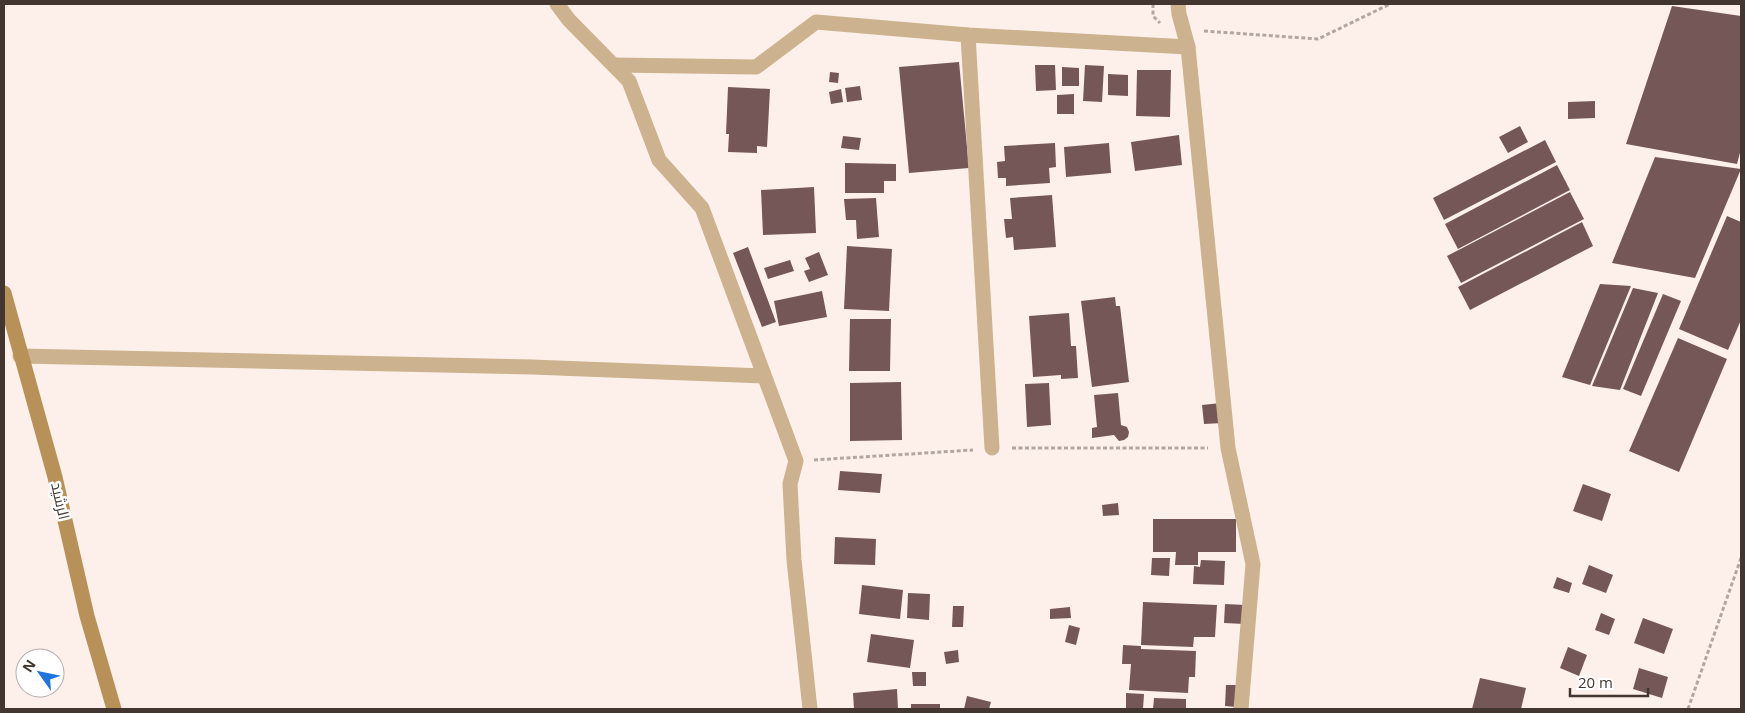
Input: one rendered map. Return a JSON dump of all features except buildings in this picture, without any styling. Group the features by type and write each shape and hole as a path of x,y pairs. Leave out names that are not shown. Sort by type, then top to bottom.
{"main road":[{"name":"الرشيد","path":"4,293 55,478 87,616 114,709"}],"street":[{"path":"556,4 629,81 659,160 702,208 796,461 790,484 794,560 810,709"},
{"path":"1178,4 1188,47 1228,448 1253,564 1242,709"},
{"path":"614,65 756,67 816,22 968,35 1188,47"},
{"path":"968,35 992,448"},
{"path":"20,356 532,367 764,376"}],"path":[{"path":"1183,29 1318,39 1390,4"},
{"path":"796,461 992,448 1228,448"},
{"path":"1688,709 1741,558"}]}
